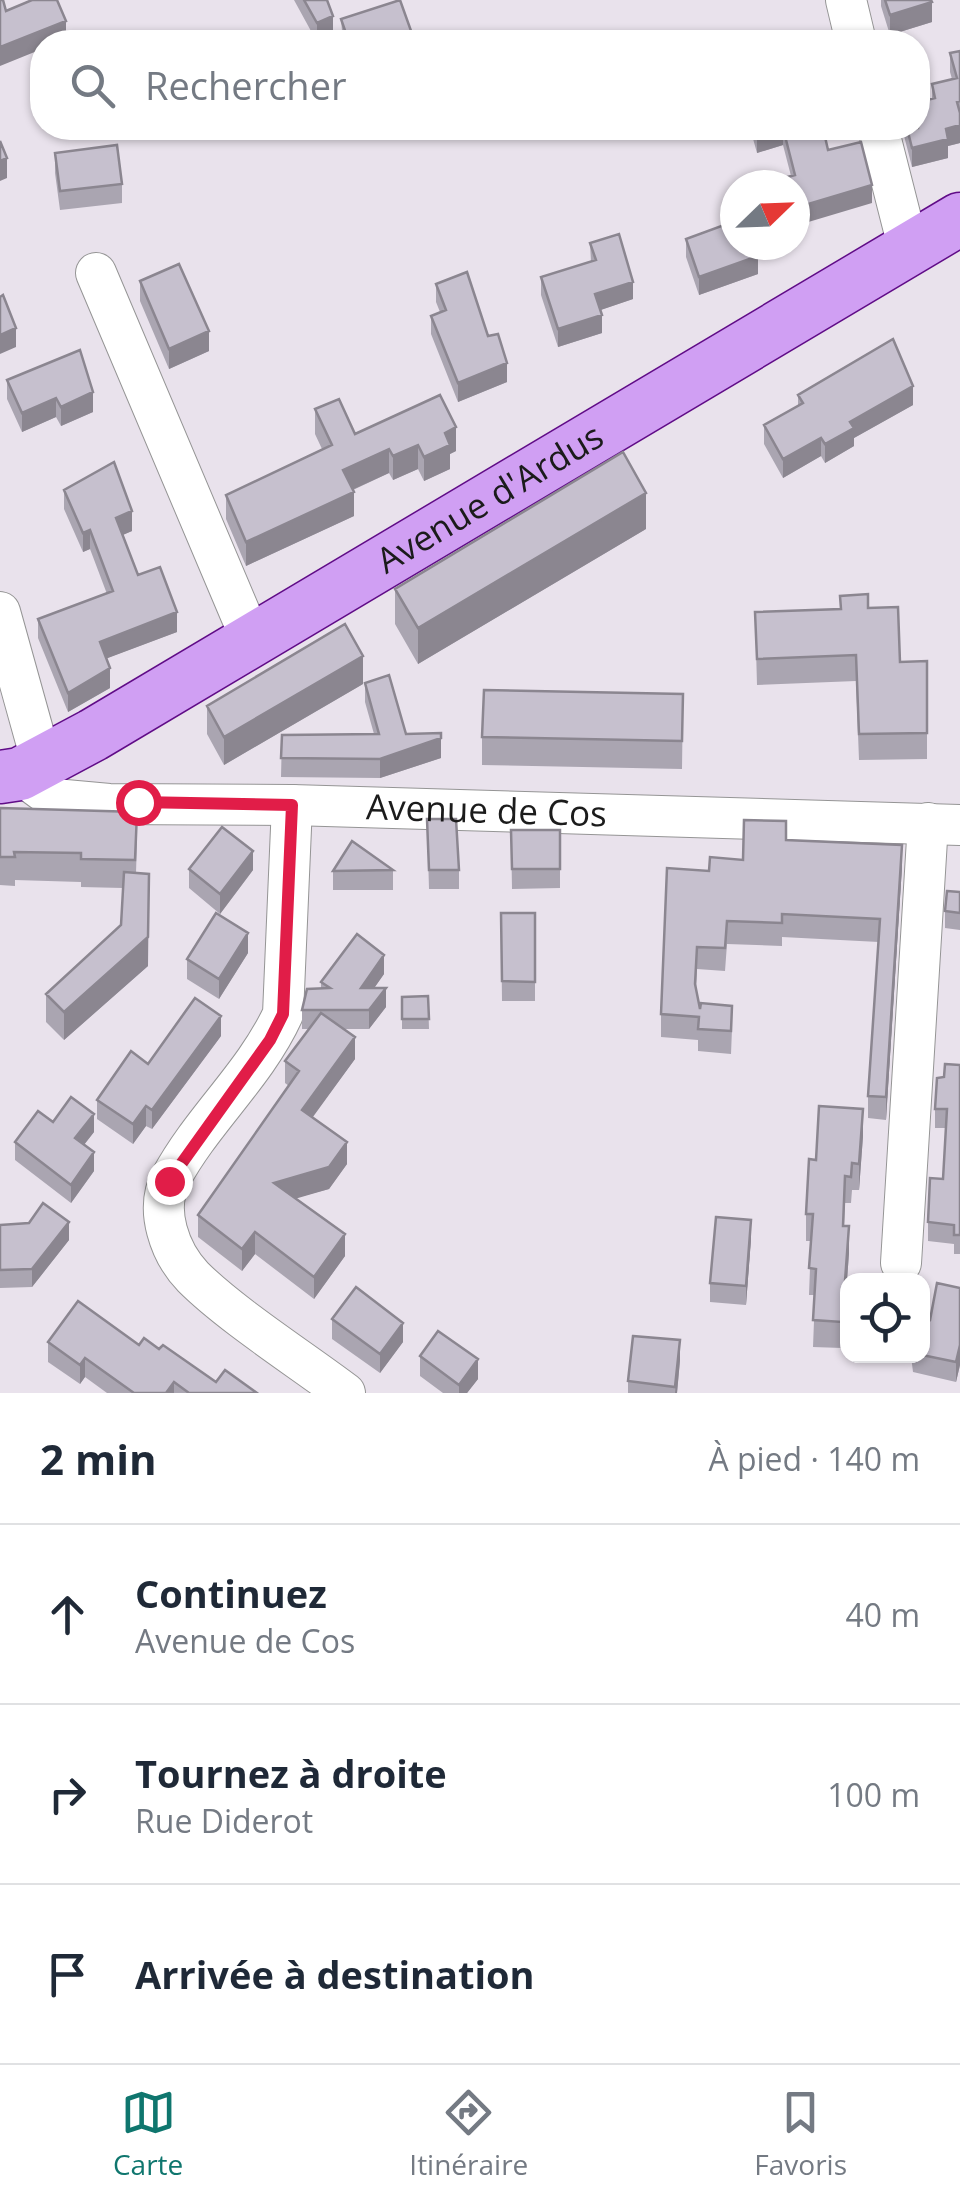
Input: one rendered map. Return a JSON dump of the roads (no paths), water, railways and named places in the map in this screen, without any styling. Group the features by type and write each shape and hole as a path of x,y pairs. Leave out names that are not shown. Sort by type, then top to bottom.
{"main road":[{"name":"Avenue d'Ardus","path":"21,771 960,219"}],"street":[{"path":"846,0 853,30"},
{"path":"881,140 909,250"},
{"path":"96,273 251,639"},
{"path":"0,612 21,771"},
{"name":"Avenue de Cos","path":"21,771 54,798 109,804 292,805 944,824"},
{"path":"292,805 283,1014 270,1040 169,1181 163,1212 171,1244 192,1276 346,1393"},
{"path":"901,1264 944,824"}]}
